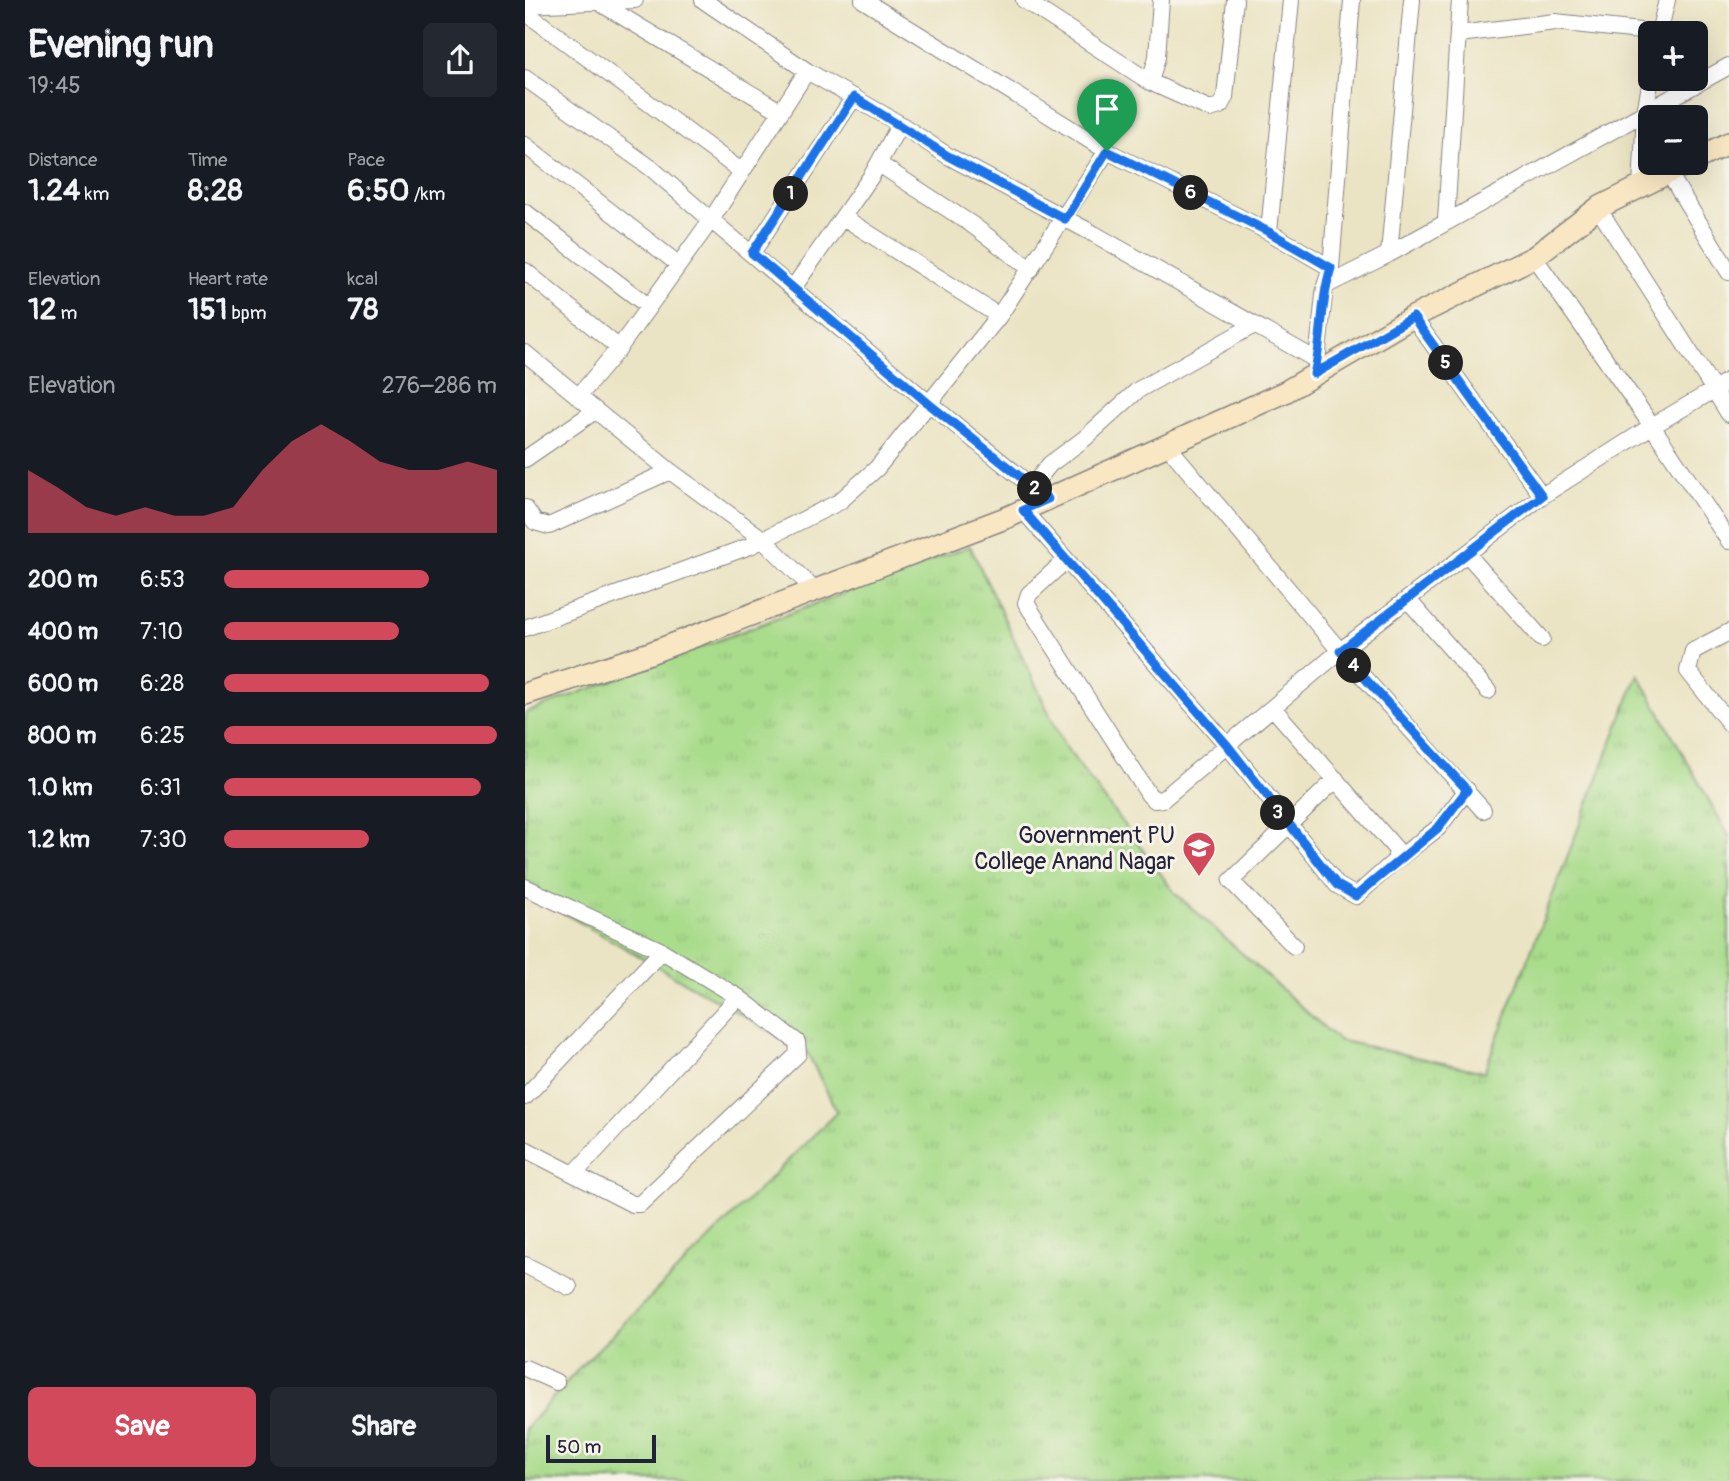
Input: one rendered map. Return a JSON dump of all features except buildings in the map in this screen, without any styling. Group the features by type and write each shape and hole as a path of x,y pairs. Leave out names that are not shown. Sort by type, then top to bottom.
{"street":[{"path":"525,5 635,0"},
{"path":"703,0 807,71 900,124 948,156 1254,325 1316,368"},
{"path":"863,0 1107,151 1269,232 1331,268"},
{"path":"1024,0 1150,82 1206,109 1220,106 1225,97 1235,0"},
{"path":"1150,82 1157,57 1161,0"},
{"path":"1269,232 1291,0"},
{"path":"1316,368 1325,286 1331,268 1352,0"},
{"path":"1389,254 1412,0"},
{"path":"1446,220 1460,0"},
{"path":"1459,34 1555,22 1659,33 1667,0"},
{"path":"600,3 780,111"},
{"path":"525,12 741,171"},
{"path":"1658,105 1729,65"},
{"path":"578,397 619,348 711,220 807,71"},
{"path":"525,78 651,168 929,404 1040,492"},
{"path":"752,253 854,97"},
{"path":"1325,286 1389,254 1638,116"},
{"path":"793,288 879,164 900,124"},
{"path":"1708,153 1729,143"},
{"path":"525,145 678,264"},
{"path":"525,628 764,540 839,502 868,478 999,316 1107,151"},
{"path":"879,164 971,224 1031,269"},
{"path":"1640,186 1641,175"},
{"path":"1040,492 1167,445 1285,392 1316,368 1534,257 1598,208 1662,175"},
{"path":"1670,175 1729,272"},
{"path":"1598,208 1729,414"},
{"path":"525,212 648,306"},
{"path":"843,217 999,316"},
{"path":"1534,257 1729,541"},
{"path":"525,271 619,348"},
{"path":"1413,317 1542,496"},
{"path":"525,694 650,653 1023,510 1040,492 1050,464 1084,439 1137,390 1254,325"},
{"path":"525,353 670,471 764,540 814,590"},
{"path":"1066,560 1029,594 1026,603 1149,795 1155,800 1163,799 1340,651 1542,496 1729,380"},
{"path":"525,459 595,411"},
{"path":"1167,445 1340,651 1483,810"},
{"path":"525,508 534,522 549,526 670,471"},
{"path":"1023,510 1228,746 1288,826 1337,885 1350,895 1356,896 1396,860 1438,828 1467,790"},
{"path":"1467,554 1542,639"},
{"path":"1409,600 1488,691"},
{"path":"1729,632 1693,651 1688,664 1688,671 1729,723"},
{"path":"1273,708 1396,849 1396,860"},
{"path":"1294,946 1231,881 1336,779"},
{"path":"525,887 662,951 738,997 797,1042 798,1054 647,1201 632,1203 525,1149"},
{"path":"525,1097 662,951"},
{"path":"574,1174 738,997"},
{"path":"525,1265 569,1287"},
{"path":"525,1368 556,1382"}],"green space":[{"path":"970,546 1064,745 1175,893 1338,1040 1484,1072 1638,674 1729,836 1729,1481 525,1481 525,1429 582,1365 837,1112 807,1052 525,891 525,713"}],"place":[{"name":"Government PU College Anand Nagar","path":"1199,878"}],"route":[{"path":"854,97 948,156 1065,219 1107,151 1269,232 1331,268 1325,286 1323,323 1314,374 1413,317 1542,496 1340,651 1467,790 1438,828 1396,860 1356,896 1350,895 1337,885 1288,826 1228,746 1023,510 1048,499 929,404 752,253 854,97"}]}
